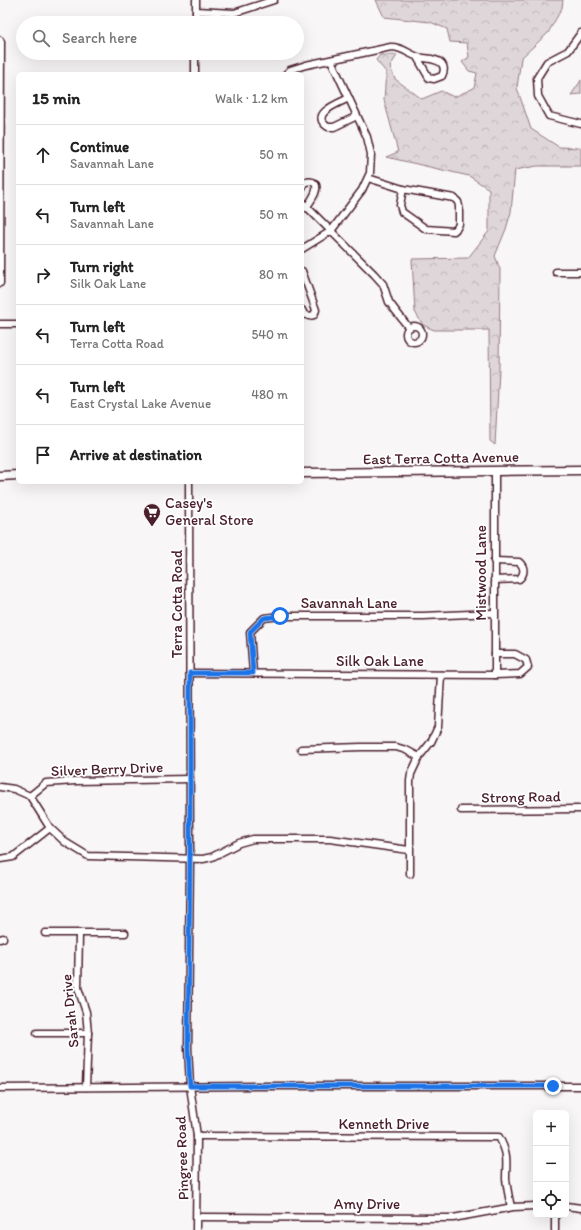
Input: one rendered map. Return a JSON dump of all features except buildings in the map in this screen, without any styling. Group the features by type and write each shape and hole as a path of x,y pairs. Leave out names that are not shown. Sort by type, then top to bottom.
{"main road":[{"name":"East Terra Cotta Avenue","path":"304,473 581,470"},
{"path":"0,476 16,475"}],"street":[{"path":"196,0 196,16"},
{"path":"196,11 234,13 274,0"},
{"path":"581,33 568,51 547,62 537,78 538,96 549,116 581,124"},
{"path":"0,283 1,41"},
{"path":"288,72 290,70 387,47 403,49 417,57 441,63 444,70 442,76 436,79 429,78 417,57"},
{"path":"195,72 196,60"},
{"path":"304,248 331,231 359,194 368,178 370,167 370,149 367,137 331,60"},
{"path":"349,98 325,111 322,114 322,121 328,127 334,127 357,116"},
{"path":"368,178 403,189 454,198 458,202 459,206 459,224 457,228 452,231 428,229 402,212 400,205 403,189"},
{"path":"304,183 313,182 317,186 306,208"},
{"path":"304,205 383,284 389,302 409,328"},
{"path":"556,272 581,272"},
{"path":"304,277 316,310 314,315 309,316 304,314"},
{"path":"0,324 16,324"},
{"name":"Mistwood Lane","path":"495,471 495,675"},
{"name":"Terra Cotta Road","path":"189,484 190,858 188,1048 190,1086"},
{"path":"494,561 515,561 521,564 524,570 524,575 519,579 494,580"},
{"name":"Savannah Lane","path":"253,673 250,632 264,618 280,616 423,616 494,613"},
{"name":"Silk Oak Lane","path":"190,673 495,675 520,674 528,667 526,660 515,654 495,654"},
{"path":"410,874 409,787 411,774 419,757 431,742 438,727 441,675"},
{"path":"301,749 396,747 406,750 419,757"},
{"name":"Silver Berry Drive","path":"30,796 46,783 190,779"},
{"path":"0,787 14,789 30,796 50,828 65,842 88,856 203,859 212,857 239,843 253,839 330,839 409,850"},
{"name":"Strong Road","path":"461,810 581,809"},
{"path":"0,859 13,857 50,828"},
{"path":"45,933 125,933"},
{"name":"Sarah Drive","path":"79,933 78,988 86,1012 88,1033 86,1087"},
{"path":"37,1033 88,1033"},
{"path":"0,1088 190,1086 581,1086"},
{"name":"Pingree Road","path":"190,1086 196,1136 196,1230"},
{"name":"Kenneth Drive","path":"196,1136 498,1137 505,1149 507,1164 506,1180 511,1207"},
{"name":"Amy Drive","path":"196,1217 453,1218 511,1207 533,1206"},
{"path":"569,1206 581,1208"},
{"path":"555,1218 555,1230"}],"green space":[{"path":"376,0 563,0 562,8 548,33 521,58 517,88 531,129 559,147 581,148 581,166 537,166 515,170 511,212 495,256 500,269 499,370 495,445 490,441 489,330 434,330 423,325 415,312 412,259 468,258 489,231 489,189 469,176 386,157 398,152 384,100 386,72 376,60 380,55 397,55 390,67 395,79 422,99 441,91 454,97 474,88 477,73 469,71 462,62 469,57 467,43 450,42 447,29 430,22 384,17"},
{"path":"581,80 581,94 571,95 580,82"}],"place":[{"name":"Casey's General Store","path":"152,527"}],"route":[{"path":"280,616 264,618 250,632 253,673 190,673 188,1048 190,1086 553,1086"}]}
